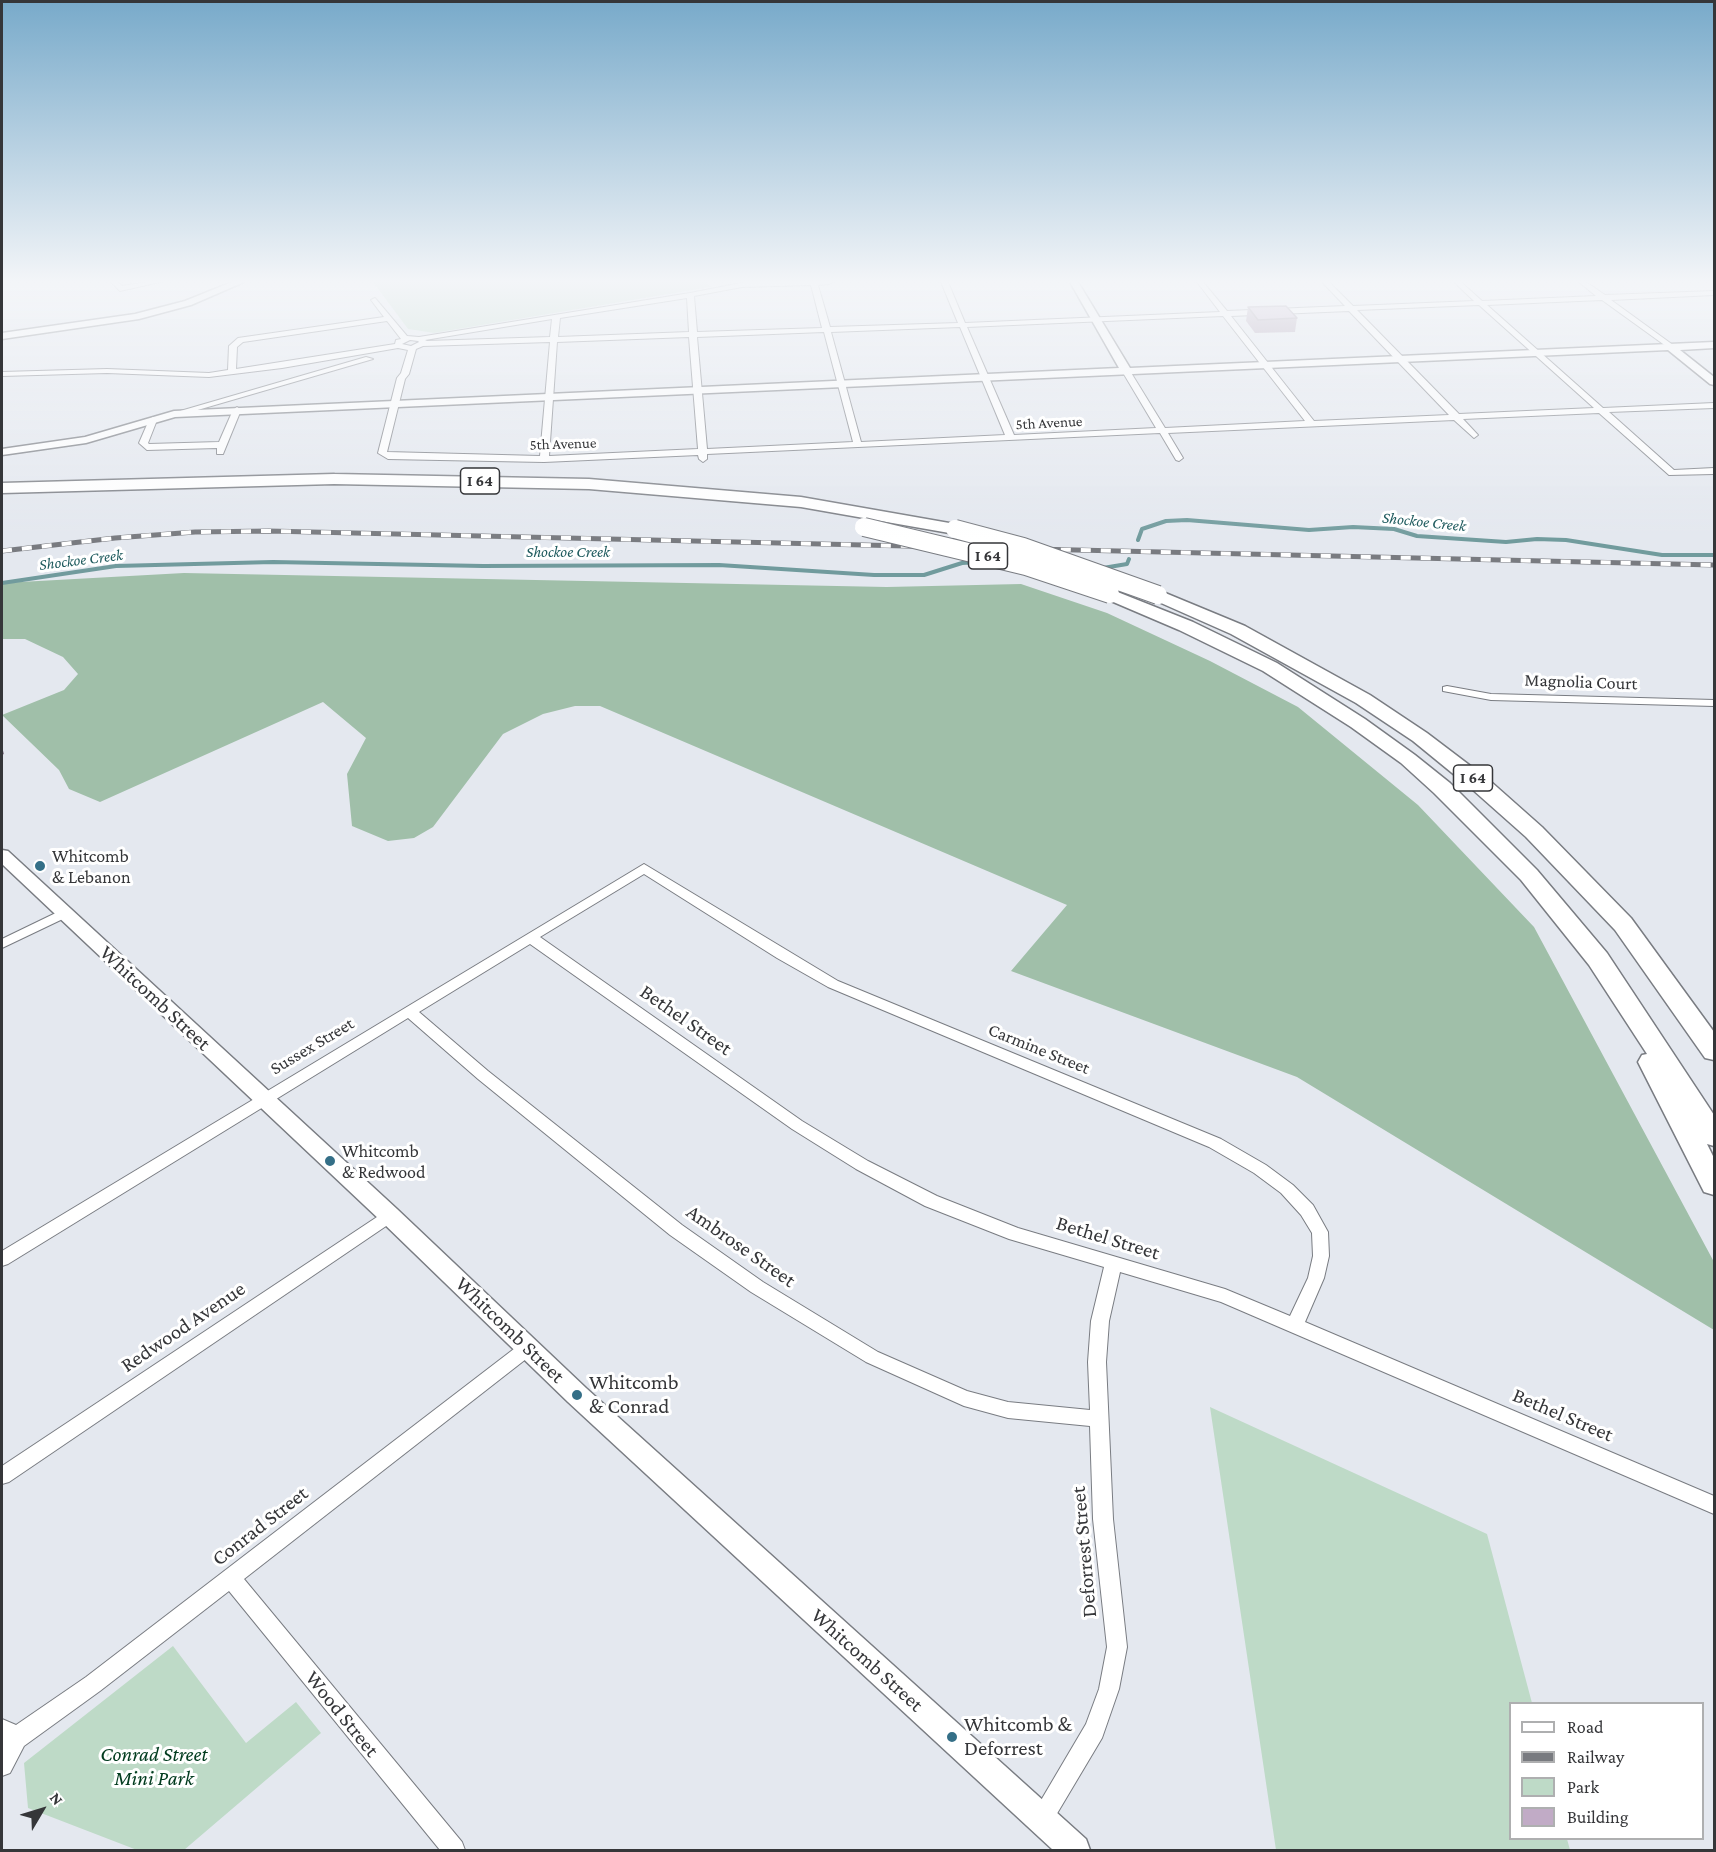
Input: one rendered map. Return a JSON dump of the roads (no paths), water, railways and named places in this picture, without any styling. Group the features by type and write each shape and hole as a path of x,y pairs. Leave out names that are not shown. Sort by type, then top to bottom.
{"highway":[{"name":"I 64","path":"2,488 333,479 589,484 801,502 955,529 1023,547 1158,595 1238,630 1363,699 1420,737 1481,784 1534,832 1623,924 1714,1051"},
{"name":"I 64","path":"2,502 276,492 425,493 633,501 776,513 864,527 1026,566 1110,594 1207,635 1270,667 1330,704 1408,759 1442,788 1529,875 1598,959 1714,1136"},
{"path":"1598,959 1714,1184"}],"main road":[{"path":"2,453 61,445 174,414 1186,368"},
{"path":"1697,368 1714,382"},
{"name":"Whitcomb Street","path":"2,855 530,1347 577,1395 1075,1851"}],"street":[{"path":"2,374 108,371 200,375 255,368"},
{"path":"174,414 334,368"},
{"path":"394,403 406,368"},
{"path":"544,459 545,426 552,368"},
{"path":"696,368 703,455"},
{"path":"838,368 858,445"},
{"path":"981,368 1011,438"},
{"path":"1269,368 1312,424"},
{"path":"1407,368 1474,435"},
{"path":"1554,368 1672,472 1714,471"},
{"path":"1126,371 1179,458"},
{"name":"5th Avenue","path":"394,403 382,453 385,455 544,459 703,455 858,445 1714,405"},
{"path":"153,420 143,445 150,448 221,448 237,410"},
{"name":"Magnolia Court","path":"1447,689 1491,697 1714,703"},
{"name":"Sussex Street","path":"2,1259 644,868"},
{"name":"Carmine Street","path":"644,868 782,955 833,984 1215,1143 1260,1169 1287,1189 1307,1210 1320,1232 1319,1267 1295,1325"},
{"path":"2,944 64,913"},
{"name":"Bethel Street","path":"530,937 797,1125 862,1165 931,1201 1016,1234 1224,1296 1714,1505"},
{"name":"Ambrose Street","path":"409,1011 491,1081 676,1230 757,1287 863,1352 917,1378 974,1401 1008,1410 1098,1419"},
{"name":"Redwood Avenue","path":"2,1476 389,1215"},
{"name":"Deforrest Street","path":"1041,1819 1094,1730 1109,1689 1117,1647 1103,1519 1097,1362 1100,1321 1113,1264"},
{"name":"Conrad Street","path":"9,1733 93,1684 530,1347"},
{"name":"Wood Street","path":"231,1578 454,1851"},
{"path":"2,1765 9,1733"}],"waterway":[{"name":"Shockoe Creek","path":"1138,540 1142,529 1166,521 1187,520 1309,530 1353,527 1394,529 1417,536 1506,542 1537,539 1566,540 1662,555 1714,555"},
{"name":"Shockoe Creek","path":"1103,568 1127,564 1129,559"},
{"name":"Shockoe Creek","path":"2,583 116,566 273,562 483,566 719,565 874,575 924,575 962,563 979,562"}],"railway":[{"path":"2,551 115,538 195,532 269,531 1714,565"}],"place":[{"name":"Whitcomb & Lebanon","path":"40,866"},
{"name":"Whitcomb & Redwood","path":"330,1161"},
{"name":"Whitcomb & Conrad","path":"577,1395"},
{"name":"Whitcomb & Deforrest","path":"952,1737"}],"park label":[{"name":"Conrad Street Mini Park","path":"154,1767"}]}
